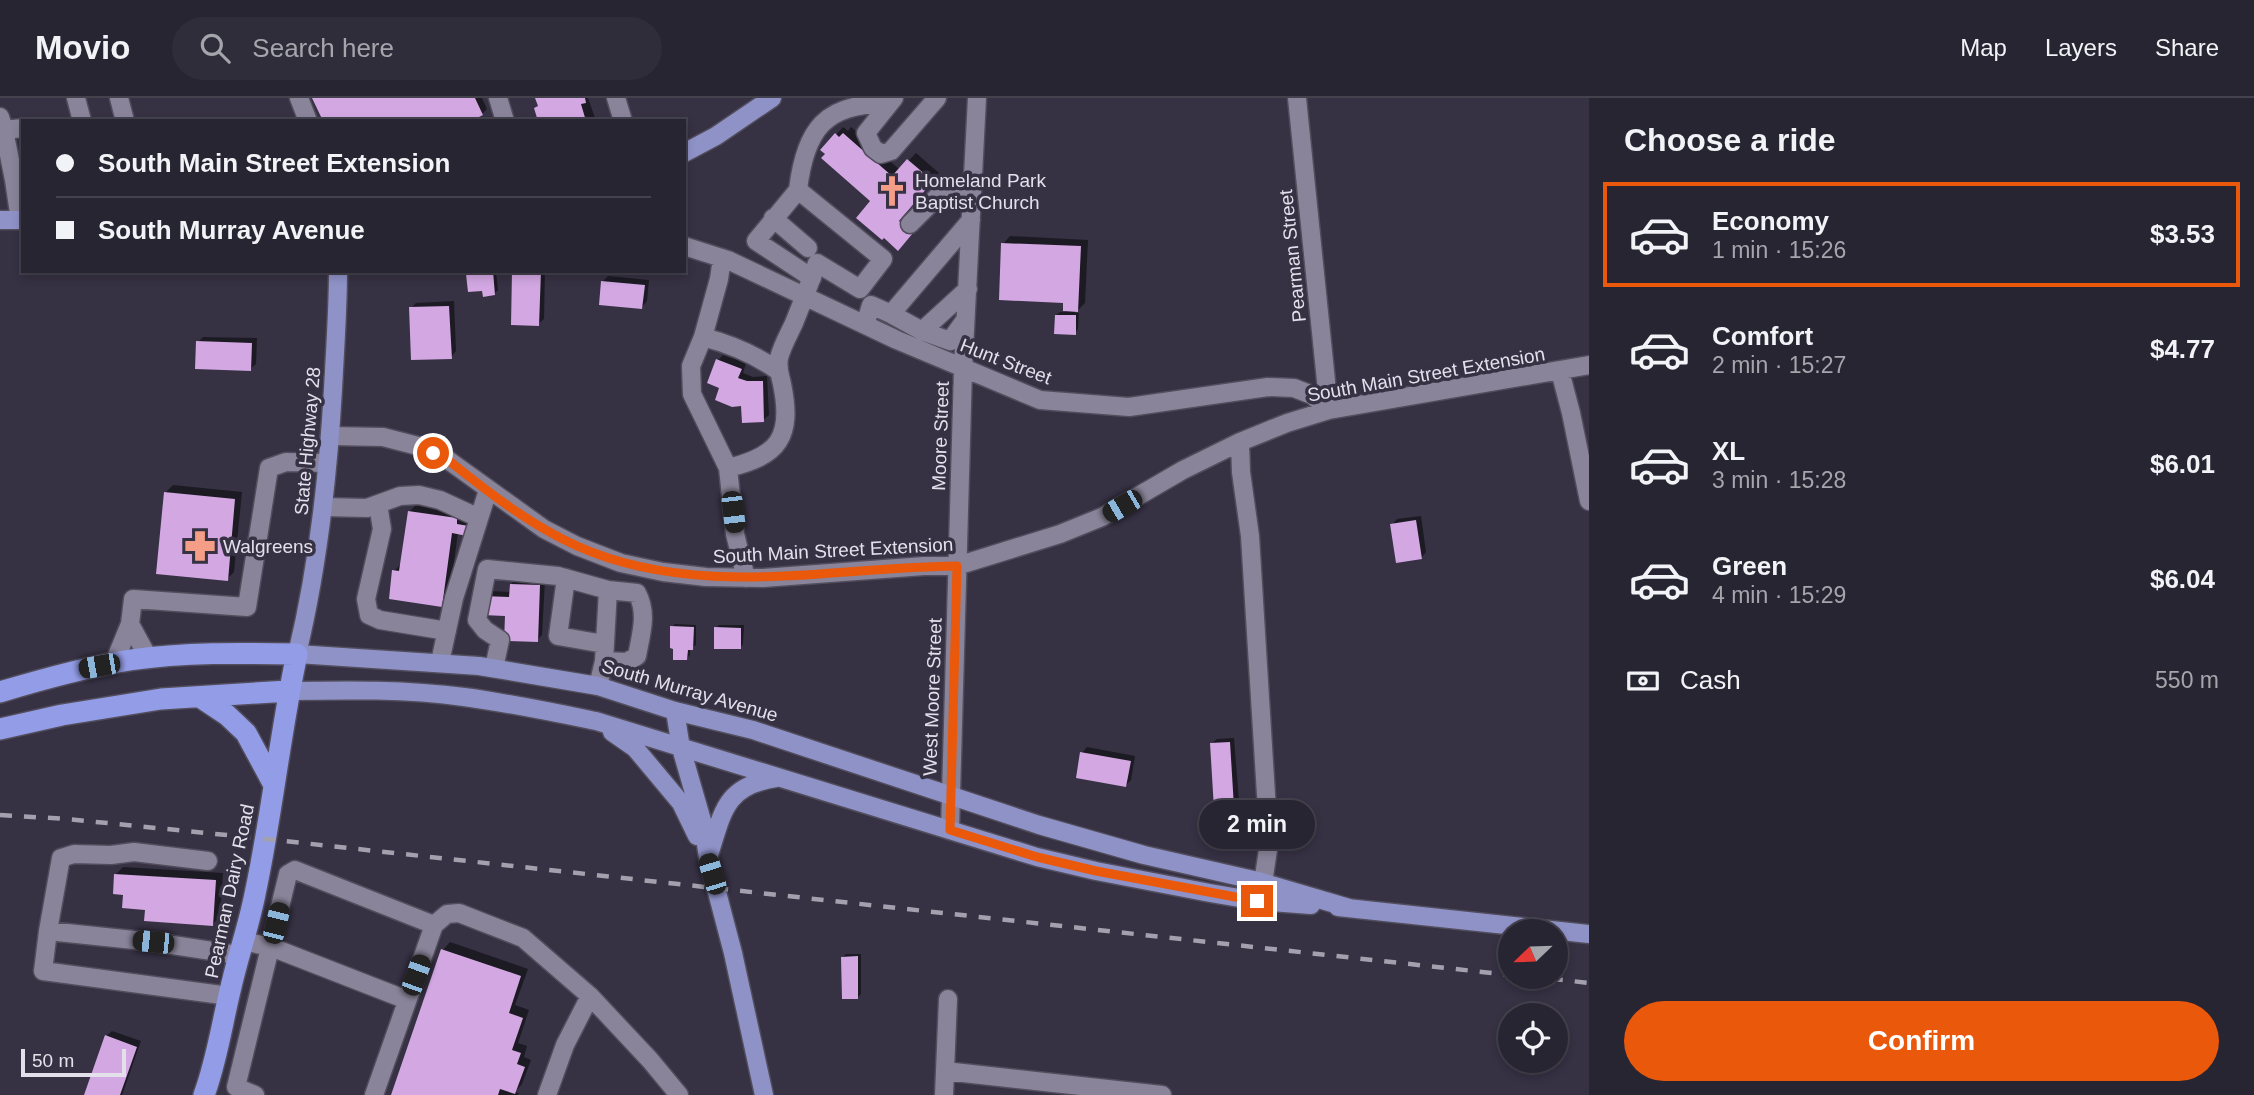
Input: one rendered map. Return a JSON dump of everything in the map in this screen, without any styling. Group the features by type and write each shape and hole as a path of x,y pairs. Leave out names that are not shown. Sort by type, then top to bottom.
{"highway":[{"name":"South Murray Avenue","path":"0,692 114,663 218,653 297,654"},
{"name":"Pearman Dairy Road","path":"207,1086 255,897 288,691 297,654"},
{"name":"South Murray Avenue","path":"0,729 62,715 148,701 288,691"},
{"path":"200,697 227,715 246,733 274,785"}],"main road":[{"path":"686,152 716,136 772,98"},
{"path":"0,220 21,220"},
{"name":"State Highway 28","path":"297,654 312,587 323,508 330,436 338,273"},
{"name":"South Murray Avenue","path":"297,654 440,662 494,668 598,686 675,711 752,730 950,797 1144,855 1263,883 1349,908"},
{"name":"South Murray Avenue","path":"288,691 369,690 462,696 596,721 1037,857 1096,871 1257,901 1349,908 1589,934"},
{"path":"675,711 681,748 703,824 708,858 733,953 764,1095"},
{"path":"596,721 635,748 681,803 708,858"},
{"path":"708,858 720,818 736,791 756,781 777,778"}],"street":[{"path":"76,98 76,119"},
{"path":"119,98 124,119"},
{"path":"299,98 307,119"},
{"path":"498,98 504,119"},
{"path":"616,98 622,119"},
{"path":"892,101 866,133 873,148 881,154 891,152 937,98"},
{"name":"Moore Street","path":"957,566 966,318 978,98"},
{"name":"Pearman Street","path":"1297,98 1329,410"},
{"path":"808,287 756,241 798,190 806,146 817,127 836,113 892,101"},
{"path":"21,128 1,126 18,180 21,220"},
{"path":"911,224 940,194 973,184"},
{"path":"727,468 752,462 771,452 781,440 785,423 782,384 777,370 817,263 860,289 883,260 798,190"},
{"path":"774,218 808,248"},
{"path":"891,314 971,220"},
{"name":"Hunt Street","path":"686,247 808,287 865,325 1040,400 1129,407 1268,387 1294,388 1312,395 1329,410"},
{"path":"722,258 703,337 691,366 692,394 727,468 735,534 746,578"},
{"path":"922,331 968,289"},
{"path":"865,325 871,305 922,331 950,341 966,318"},
{"path":"703,337 757,356 777,370"},
{"name":"South Main Street Extension","path":"330,436 383,437 418,446 448,460 544,529 621,563 706,577 746,578 957,566 1060,534 1102,517 1183,470 1287,423 1329,410 1589,365"},
{"path":"1560,371 1589,501"},
{"path":"1240,442 1251,550 1269,842 1263,883"},
{"path":"114,663 130,624 133,599 247,607 269,468 286,462 327,463"},
{"path":"440,662 461,572 488,490"},
{"path":"323,508 366,508 400,496 419,495 440,500 479,518"},
{"path":"378,504 382,529 366,599 369,615 380,620 447,631"},
{"path":"629,592 635,566"},
{"name":"West Moore Street","path":"950,830 957,566"},
{"path":"494,668 500,640 485,630 477,620 487,569 566,578 608,590 637,593 643,604 643,625 637,656 627,662 558,636 566,578"},
{"path":"598,686 604,652 608,590"},
{"path":"130,624 149,659"},
{"path":"208,861 134,852 111,855 74,854 61,858 43,971 229,996"},
{"path":"236,1087 288,874 295,870 434,925"},
{"path":"374,1095 434,925 447,914 459,913 523,937 590,996 650,1060 678,1095"},
{"path":"48,931 153,942 240,948 271,947 408,1000"},
{"path":"547,1095 565,1045 590,996"},
{"path":"944,1095 948,999"},
{"path":"945,1071 1162,1095"},
{"path":"207,1086 236,1087 255,1095"}],"building":[{"path":"312,98 475,98 483,115 475,119 322,119"},
{"path":"535,98 585,98 586,103 581,104 585,119 537,118 534,108 538,106"},
{"name":"Homeland Park Baptist Church","path":"835,133 839,137 843,133 892,176 907,159 933,181 899,221 913,233 898,251 856,218 870,201 821,158 825,154 820,150"},
{"path":"1001,243 1081,246 1078,312 1063,311 1063,303 999,300"},
{"path":"493,273 495,295 483,297 482,291 468,292 466,274"},
{"path":"512,273 541,273 539,326 511,325"},
{"path":"601,281 645,285 642,309 599,305"},
{"path":"449,306 452,359 411,360 409,307"},
{"path":"1055,315 1076,315 1076,335 1054,334"},
{"path":"196,341 252,343 251,371 195,369"},
{"path":"716,359 742,369 738,378 763,381 764,422 742,423 741,406 732,407 715,400 719,388 707,383"},
{"path":"164,492 235,499 228,581 156,574"},
{"path":"408,511 457,518 457,524 469,526 467,536 452,533 442,607 389,599 392,570 399,571"},
{"path":"1416,520 1422,559 1396,563 1390,524"},
{"path":"510,584 540,585 538,642 504,641 505,616 482,615 483,596 509,597"},
{"path":"670,626 694,627 693,650 688,650 687,660 673,660"},
{"path":"714,627 741,628 741,649 714,649"},
{"path":"1230,742 1234,807 1214,809 1210,743"},
{"path":"1080,752 1131,761 1126,787 1076,778"},
{"path":"114,874 216,880 213,926 144,921 145,910 122,908 123,895 113,894"},
{"path":"441,949 521,976 509,1013 523,1018 512,1050 521,1053 517,1064 525,1067 515,1094 500,1089 498,1095 391,1095"},
{"path":"858,956 858,999 842,999 841,957"},
{"path":"105,1035 137,1047 120,1095 84,1095"}],"railway":[{"path":"0,815 266,839 1498,974"},
{"path":"1568,981 1589,983"}],"place":[{"name":"Homeland Park Baptist Church","path":"892,191"},
{"name":"Walgreens","path":"200,546"}],"route":[{"path":"433,453 448,460 544,529 621,563 706,577 763,578 957,566 950,830 1037,857 1096,871 1257,901"}]}
